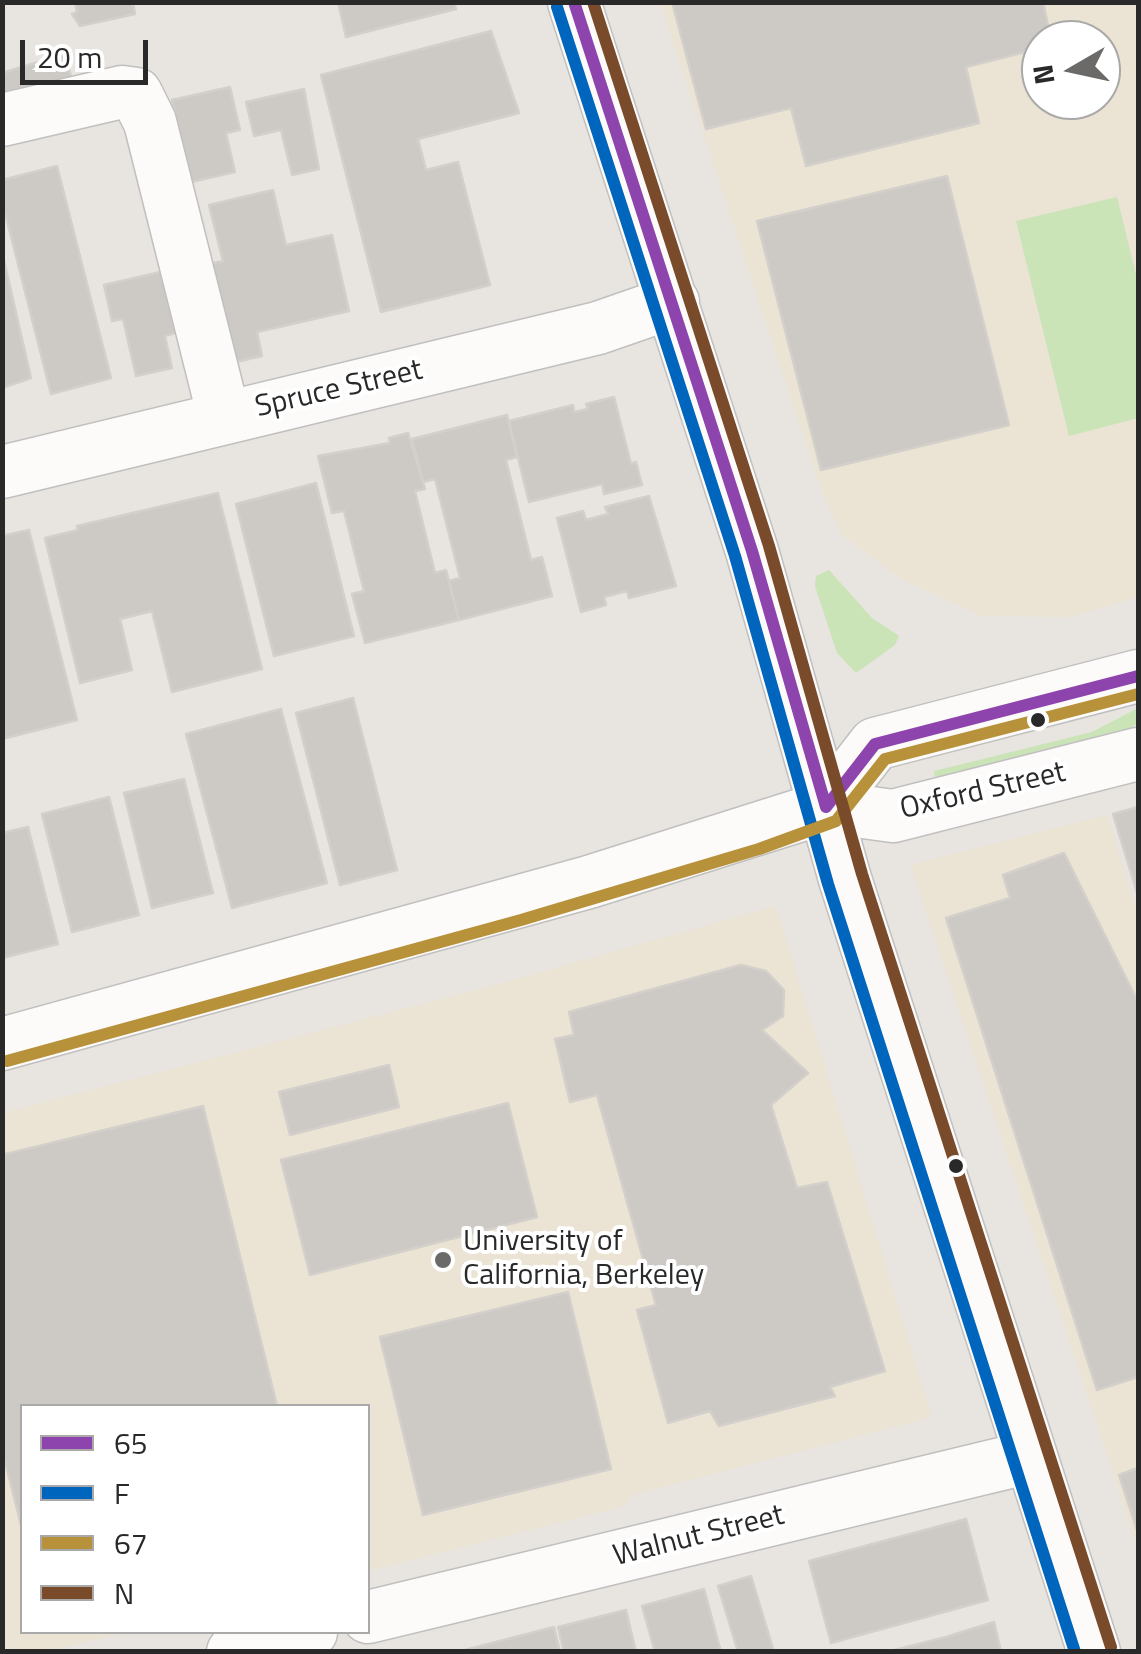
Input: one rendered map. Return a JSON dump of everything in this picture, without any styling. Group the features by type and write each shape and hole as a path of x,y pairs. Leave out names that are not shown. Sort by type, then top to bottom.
{"street":[{"path":"574,2 673,302 845,879 1094,1652"},
{"path":"2,120 128,90 143,102 224,418"},
{"name":"Spruce Street","path":"2,472 610,325 673,302"},
{"path":"826,807 875,744 1138,676"},
{"name":"Oxford Street","path":"2,1044 552,893 826,807 893,816 1138,754"},
{"name":"Walnut Street","path":"385,1627 1030,1457"},
{"path":"233,1652 303,1634"}],"shaded area":[{"path":"660,3 1138,3 1138,597 1070,617 982,616 903,580 842,535 824,497"},
{"path":"1107,815 1138,915 1138,1549 910,865"},
{"name":"University of California, Berkeley","path":"776,906 932,1417 632,1495 624,1506 370,1570 370,1404 20,1404 20,1634 119,1634 48,1651 3,1652 3,1113 488,987"}],"green space":[{"path":"1117,197 1138,283 1138,418 1069,436 1016,221"},
{"path":"829,570 872,618 899,636 895,645 856,673 837,653 815,586 816,576"},
{"path":"1138,708 1138,723 1130,729 936,782 934,771 1092,732"}],"building":[{"path":"75,2 133,2 135,14 80,26 72,14 77,12"},
{"path":"338,2 454,2 456,9 346,37"},
{"path":"672,2 1043,2 1047,20 1021,20 1021,53 966,67 979,123 806,166 791,108 706,129"},
{"path":"491,31 519,113 418,139 426,170 458,162 490,285 381,312 321,75"},
{"path":"65,54 76,96 2,114 2,73"},
{"path":"230,87 240,130 226,133 235,172 191,182 172,100"},
{"path":"304,89 319,169 292,175 281,130 254,136 246,102"},
{"path":"57,166 111,378 51,394 2,201 2,180"},
{"path":"947,176 1009,425 821,470 757,221"},
{"path":"273,190 286,245 332,235 349,311 257,332 262,356 227,364 204,265 223,261 209,205"},
{"path":"2,252 31,378 2,388"},
{"path":"169,270 178,332 165,336 172,368 136,376 123,319 112,321 104,285"},
{"path":"614,397 631,464 636,462 642,485 604,494 602,484 529,502 509,421 573,405 574,412 588,409 586,404"},
{"path":"507,415 517,457 506,460 531,560 542,557 552,596 459,620 449,581 460,578 435,479 423,482 412,439"},
{"path":"408,433 425,489 415,491 435,573 446,570 459,620 365,643 352,594 364,591 344,511 332,513 318,456 390,443 389,438"},
{"path":"316,483 354,636 274,656 236,504"},
{"path":"218,493 262,669 172,692 152,611 120,619 132,670 80,683 45,538 78,530 77,526"},
{"path":"649,496 676,586 629,598 627,591 604,597 606,605 581,612 557,518 583,511 586,520 608,514 605,507"},
{"path":"29,530 77,720 2,739 2,536"},
{"path":"353,698 397,870 340,885 296,713"},
{"path":"281,709 327,883 232,908 186,734"},
{"path":"184,779 213,893 152,908 124,793"},
{"path":"109,797 139,915 72,932 42,814"},
{"path":"1138,807 1138,896 1113,814"},
{"path":"28,827 58,944 2,958 2,833"},
{"path":"1064,853 1138,1002 1138,1377 1097,1390 946,918 1010,898 1003,875"},
{"path":"741,965 766,971 784,990 783,1016 762,1030 808,1073 771,1105 797,1188 827,1182 885,1371 830,1387 835,1396 719,1426 710,1411 668,1423 637,1310 656,1305 597,1095 570,1102 555,1039 574,1035 569,1012"},
{"path":"389,1065 399,1107 290,1135 279,1092"},
{"path":"508,1103 537,1217 310,1275 281,1160"},
{"path":"203,1106 277,1404 20,1404 20,1521 2,1449 2,1155"},
{"path":"568,1292 611,1469 423,1515 380,1337"},
{"path":"1138,1468 1138,1533 1119,1475"},
{"path":"966,1519 988,1600 831,1643 809,1561"},
{"path":"751,1576 774,1652 738,1652 718,1586"},
{"path":"704,1589 721,1652 655,1652 642,1606"},
{"path":"626,1610 636,1652 564,1652 558,1627"},
{"path":"994,1622 1001,1652 887,1652 946,1637"},
{"path":"554,1627 560,1652 465,1650"}],"transit line":[{"name":"65","path":"574,2 752,551 826,807"},
{"name":"N","path":"593,2 769,546 862,874 1111,1647"},
{"name":"F","path":"557,7 735,556 828,884 1075,1652"},
{"name":"65","path":"826,807 875,744 1138,676"},
{"name":"67","path":"7,1061 521,920 759,849 836,821 885,759 1138,694"}],"place":[{"name":"University of California, Berkeley","path":"443,1260"}]}
